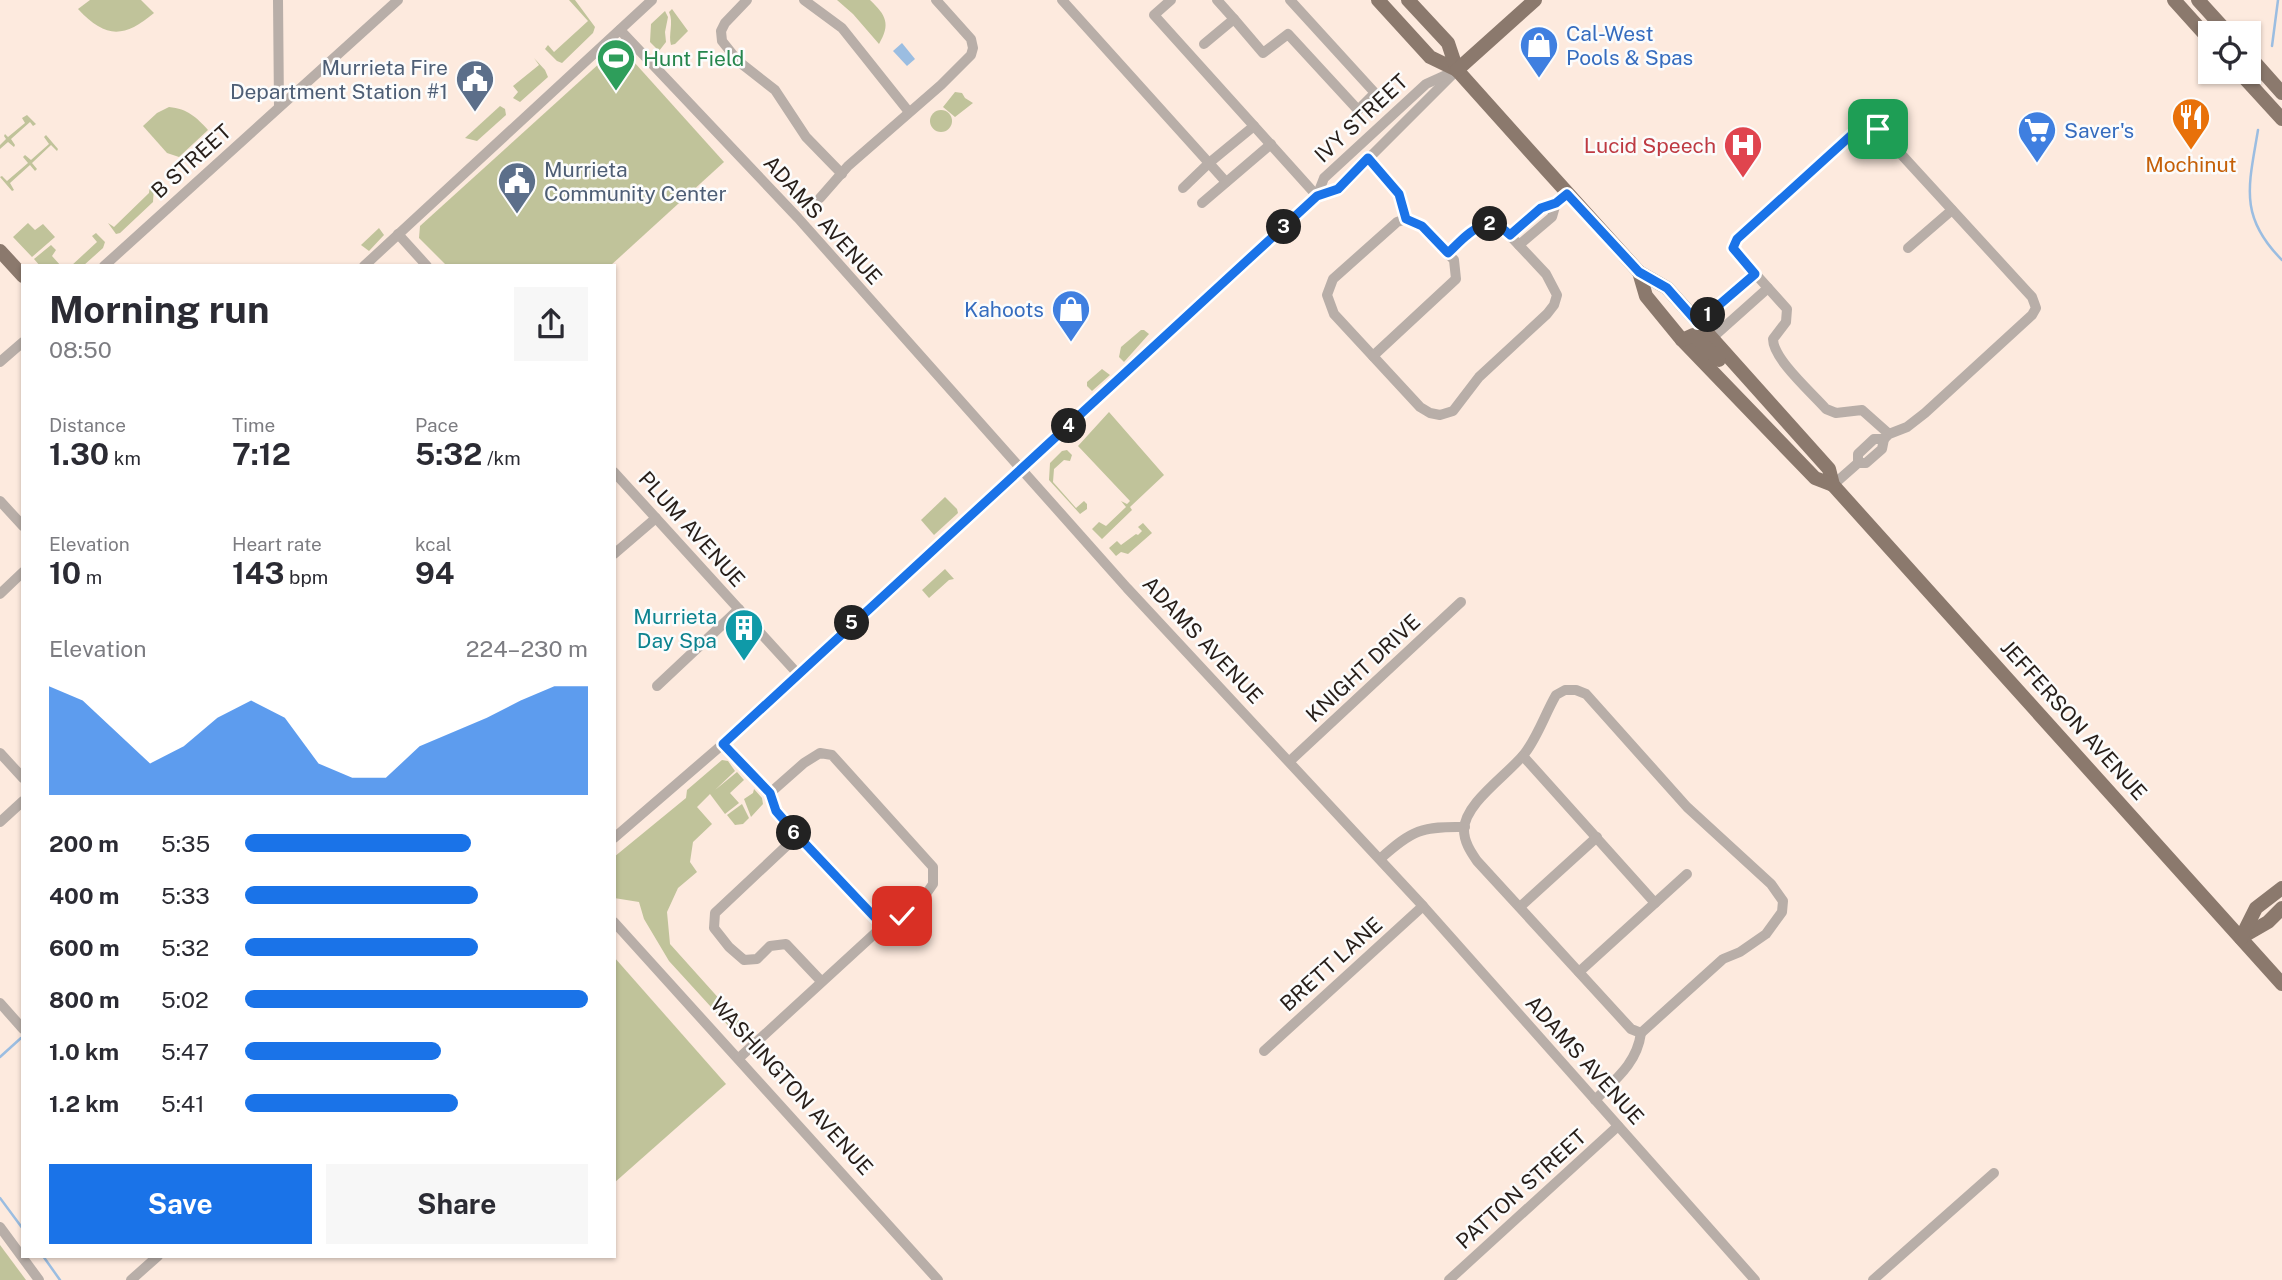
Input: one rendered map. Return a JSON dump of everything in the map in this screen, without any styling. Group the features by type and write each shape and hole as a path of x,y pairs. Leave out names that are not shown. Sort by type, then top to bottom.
{"main road":[{"name":"JEFFERSON AVENUE","path":"1378,0 1430,57 1457,69"},
{"name":"JEFFERSON AVENUE","path":"1408,0 1448,43 1457,69 1562,198 1639,272 1667,288 1829,469 1833,485"},
{"path":"1457,69 1535,0"},
{"path":"2174,0 2198,27"},
{"path":"2198,0 2217,21"},
{"path":"2261,69 2282,93"},
{"path":"2250,84 2282,119"},
{"path":"0,251 21,273"},
{"name":"JEFFERSON AVENUE","path":"1639,272 1646,296 1682,340 1815,478 1833,485 2282,984"},
{"path":"1682,340 1693,334 1721,363 1741,371"},
{"path":"2241,938 2256,908 2282,888"},
{"path":"2241,938 2268,922 2282,908"}],"street":[{"path":"278,0 279,107"},
{"name":"B STREET","path":"106,264 398,0"},
{"path":"366,264 652,0"},
{"path":"747,0 725,23 721,31 722,41 738,61 775,90 806,137 842,174"},
{"path":"804,0 842,28 909,112"},
{"path":"820,198 842,174 964,64 973,48 966,31 936,0"},
{"path":"1062,0 1226,182"},
{"path":"1171,0 1154,15 1317,196"},
{"path":"1217,0 1263,53 1288,34 1358,110 1375,93 1290,0"},
{"path":"1204,44 1234,19"},
{"name":"ADAMS AVENUE","path":"620,30 798,218 1127,588 1423,906 1755,1280"},
{"name":"IVY STREET","path":"616,836 723,744 1317,196 1338,189 1457,69"},
{"name":"IVY STREET","path":"1317,196 1324,178 1426,84 1457,69"},
{"path":"1833,485 1858,464 1866,463 1882,449 1886,436 1907,427 1925,413 2032,315 2036,307 2032,297 1878,129 1864,125 1737,239 1733,248 1788,313 1786,322 1773,339 1775,351 1782,360 1826,409 1836,413 1862,410 1886,436"},
{"path":"1183,188 1254,126"},
{"path":"1202,203 1271,144"},
{"path":"1368,158 1399,194 1406,219"},
{"path":"1510,235 1541,208 1562,198"},
{"path":"1519,245 1552,216 1562,198"},
{"path":"1908,248 1952,210"},
{"path":"1373,356 1456,279 1454,260 1422,226 1406,219 1397,222 1333,279 1327,298 1334,314 1420,407 1440,415 1452,411 1479,377 1554,305 1556,295 1546,274 1503,227 1481,225 1448,253"},
{"path":"398,234 425,264"},
{"path":"1698,323 1755,274"},
{"path":"1712,338 1768,288"},
{"path":"1735,292 1748,306"},
{"path":"0,362 21,344"},
{"name":"PLUM AVENUE","path":"616,474 797,673"},
{"path":"0,500 21,524"},
{"path":"616,552 656,518"},
{"path":"0,594 21,574"},
{"name":"KNIGHT DRIVE","path":"1290,761 1461,602"},
{"path":"657,686 739,609"},
{"path":"1595,1100 1627,1068 1637,1052 1641,1033 1723,959 1766,934 1782,912 1783,901 1771,884 1687,807 1586,694 1565,690 1556,695 1538,733 1523,756 1466,819 1468,847 1477,861 1631,1029 1641,1033"},
{"path":"723,744 770,793 776,811 797,835 883,926"},
{"path":"738,1058 883,926 919,904 933,884 933,867 832,755 820,752 770,793"},
{"path":"0,753 21,776"},
{"path":"1523,756 1655,903"},
{"path":"0,822 21,804"},
{"path":"1380,859 1401,840 1418,830 1465,827"},
{"path":"797,835 715,913 714,928 744,960 757,960 770,946 786,944 821,981"},
{"path":"1520,907 1597,837"},
{"path":"1578,972 1687,874"},
{"name":"BRETT LANE","path":"1264,1051 1423,906"},
{"name":"WASHINGTON AVENUE","path":"616,924 938,1280"},
{"path":"0,1003 21,1026"},
{"name":"PATTON STREET","path":"1449,1280 1618,1126"},
{"path":"1874,1280 1994,1173"},
{"path":"0,1227 21,1256"},
{"path":"22,1258 38,1280"},
{"path":"131,1280 156,1258"}],"green space":[{"path":"90,0 141,0 154,13 133,27 115,32 97,26 78,9"},
{"path":"569,0 575,0 595,27 593,33 562,63 545,49 548,45 554,52 588,21"},
{"path":"837,0 870,0 875,5 883,15 886,25 879,44 853,14"},
{"path":"672,9 688,31 671,45 669,12"},
{"path":"665,11 668,17 666,42 659,51 650,42 651,24"},
{"path":"612,52 625,52 724,162 612,264 445,264 419,238 420,226"},
{"path":"534,58 548,77 520,102 513,98 518,92 513,86 539,65"},
{"path":"955,92 962,93 973,103 955,117 943,107"},
{"path":"500,106 505,109 506,115 477,141 465,138"},
{"path":"169,107 191,114 208,130 179,157 167,153 143,126 157,113"},
{"path":"941,110 949,113 952,121 949,129 941,132 933,129 930,121 933,113"},
{"path":"27,115 36,124 33,126 30,122 11,139 14,147 8,142 0,149 6,139 5,134 8,137 25,123 22,118"},
{"path":"46,135 57,151 51,145 32,163 37,169 35,171 30,165 10,183 14,190 12,191 0,177 7,181 28,163 23,157 25,155 31,160 49,144 44,137"},
{"path":"150,185 154,187 153,202 116,234 108,223 114,227 149,193"},
{"path":"28,223 35,230 43,224 55,237 32,257 13,237"},
{"path":"379,228 384,235 369,251 361,245"},
{"path":"96,233 105,242 103,248 85,264 73,264 97,242 92,236"},
{"path":"51,245 56,250 52,256 59,264 38,264 34,259"},
{"path":"1141,330 1149,334 1124,362 1119,357 1121,347"},
{"path":"1102,369 1110,375 1092,391 1087,382"},
{"path":"1109,412 1164,475 1130,507 1132,510 1102,539 1092,529 1099,522 1106,526 1126,507 1121,501 1127,504 1130,501 1078,446"},
{"path":"1067,450 1072,455 1070,461 1064,460 1054,469 1053,482 1076,508 1084,501 1087,504 1087,509 1080,514 1049,480 1050,463 1062,451"},
{"path":"945,497 958,513 934,535 921,520"},
{"path":"1143,523 1152,533 1128,554 1121,552 1116,556 1109,548 1117,541 1121,545 1138,535 1142,531 1138,527"},
{"path":"945,569 954,579 949,580 929,598 922,590"},
{"path":"722,760 728,761 735,771 715,790 737,772 744,780 730,793 739,803 725,814 710,794 697,807 712,824 693,842 690,862 697,872 678,888 667,912 670,944 749,1032 749,1039 743,1042 669,961 644,919 639,902 616,898 616,855 686,798 687,790"},
{"path":"754,789 762,798 763,804 751,817 744,799 753,793"},
{"path":"742,804 749,818 743,824 735,825 727,815"},
{"path":"616,959 726,1084 616,1181"},
{"path":"0,1245 26,1280 0,1280"}],"water":[{"path":"902,43 915,59 907,66 893,51"}],"waterway":[{"path":"2272,46 2278,0"},
{"path":"2258,130 2250,199 2258,229 2282,260"},
{"path":"0,1057 21,1038"},
{"path":"0,1198 21,1226"},
{"path":"44,1258 60,1280"}],"place":[{"name":"Cal-West Pools & Spas","path":"1539,79"},
{"name":"Hunt Field","path":"616,92"},
{"name":"Murrieta Fire Department Station #1","path":"475,113"},
{"name":"Mochinut","path":"2191,151"},
{"name":"Saver's","path":"2037,164"},
{"name":"Lucid Speech","path":"1743,179"},
{"name":"Murrieta Community Center","path":"517,215"},
{"name":"Kahoots","path":"1071,343"},
{"name":"Murrieta Day Spa","path":"744,662"}],"route":[{"path":"902,916 883,926 797,835 776,811 770,793 723,744 1317,196 1338,189 1368,158 1399,194 1406,219 1422,226 1448,253 1481,225 1503,227 1510,235 1541,208 1556,203 1567,194 1639,272 1667,288 1698,323 1755,274 1735,253 1733,248 1737,239 1858,129 1869,125 1878,129"}]}
